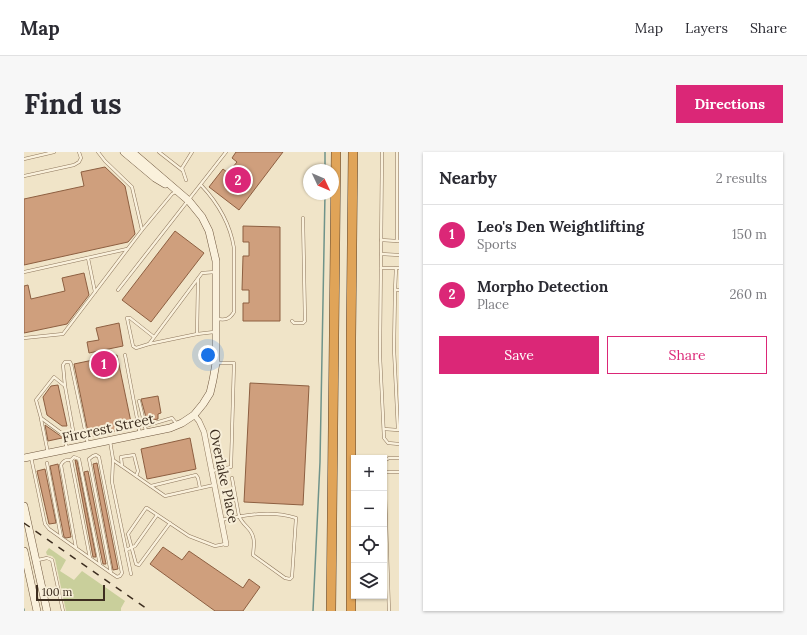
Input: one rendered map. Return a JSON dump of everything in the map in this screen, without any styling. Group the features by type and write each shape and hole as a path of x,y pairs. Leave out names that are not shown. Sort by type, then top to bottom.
{"highway":[{"path":"331,611 336,152"},
{"path":"346,611 349,152"},
{"path":"351,611 353,152"}],"street":[{"path":"124,152 155,178 178,191"},
{"path":"132,152 178,191 202,217 209,231 215,255 216,363 210,393 194,415"},
{"name":"Fircrest Street","path":"28,458 110,441 144,431 170,428 194,415"},
{"name":"Overlake Place","path":"194,415 199,421 204,432 226,544"},
{"path":"24,506 47,611"},
{"path":"24,551 37,611"}],"lane":[{"path":"24,159 54,152"},
{"path":"24,176 74,165 79,162 81,158 79,152"},
{"path":"98,152 132,188 142,230"},
{"path":"159,152 182,170 186,180"},
{"path":"182,170 182,166 192,152"},
{"path":"118,290 226,152"},
{"path":"382,152 380,356 384,438 386,442 399,444"},
{"path":"381,240 398,241 397,152"},
{"path":"201,185 223,214 234,248 234,312 231,317 225,320 215,319"},
{"path":"24,338 63,334 142,230 172,194 178,191"},
{"path":"292,322 303,323 305,321 304,218"},
{"path":"24,272 128,249"},
{"path":"381,254 399,255"},
{"path":"88,258 95,292"},
{"path":"381,268 397,268 394,349 398,430 384,429"},
{"path":"149,344 202,273 216,272"},
{"path":"197,334 198,279"},
{"path":"154,337 130,318 127,318 133,346 136,348 197,334 215,332"},
{"path":"125,355 144,431"},
{"path":"64,435 71,433 73,430 63,366 65,362 70,362 89,445"},
{"path":"211,471 231,467 234,363 216,363"},
{"path":"48,453 36,399 54,377 65,386"},
{"path":"139,401 144,431"},
{"path":"41,418 64,435 67,450"},
{"path":"110,441 113,459 112,482 131,574"},
{"path":"28,458 45,524 61,537 76,548 111,573 117,577 122,573 99,457 96,455 89,459 111,573"},
{"path":"123,466 121,457 134,455 138,471 136,476"},
{"path":"76,548 61,465 63,461 71,460 74,457 79,459 100,565"},
{"path":"387,458 399,458"},
{"path":"113,459 167,496 214,485"},
{"path":"71,460 90,558"},
{"path":"47,463 61,537"},
{"path":"387,472 399,472"},
{"path":"151,486 196,476 198,478 200,488"},
{"path":"221,520 239,516 256,513 282,515 296,518 292,576 290,579 284,578 253,555 255,544 253,536 240,520 239,516 232,478"},
{"path":"385,491 389,611"},
{"path":"170,523 138,565 135,563 128,534 147,508 157,515 170,523 189,536 215,546 226,544"},
{"path":"126,550 135,546 157,515"},
{"path":"35,561 47,558 52,560 63,611"}],"green space":[{"path":"49,548 66,560 60,571 74,580 82,571 125,601 121,611 66,611 55,559 52,556 47,555 46,552"}],"building":[{"path":"236,152 283,152 239,210 209,187 223,169 228,173 237,162 232,158"},
{"path":"105,167 125,186 135,234 128,242 24,265 24,199 84,186 81,172"},
{"path":"243,226 280,227 280,321 243,321 243,303 249,303 249,290 242,290 243,256 249,256 249,242 243,242"},
{"path":"175,231 204,253 151,322 122,300"},
{"path":"84,273 89,295 67,324 24,333 24,286 28,285 31,299 65,291 62,278"},
{"path":"119,323 123,346 89,353 87,342 99,340 96,328"},
{"path":"117,355 132,427 89,437 74,364"},
{"path":"250,383 309,386 303,505 244,502"},
{"path":"58,385 67,426 62,426 47,415 43,397 51,386"},
{"path":"158,396 161,413 158,414 158,419 147,421 141,399"},
{"path":"45,425 62,437 62,438 48,441"},
{"path":"190,438 196,469 147,479 141,449"},
{"path":"75,460 77,461 96,557 93,557"},
{"path":"97,463 118,569 113,570 93,464"},
{"path":"58,464 71,537 66,538 64,537 50,466"},
{"path":"45,469 56,523 49,524 37,471"},
{"path":"88,471 106,564 103,564 84,472"},
{"path":"163,547 182,560 189,551 243,588 249,579 260,587 243,611 215,611 150,564"}],"waterway":[{"path":"325,152 325,164"},
{"path":"313,611 320,462 325,200"}],"railway":[{"path":"24,523 150,611"}],"place":[{"name":"Morpho Detection","path":"238,180"},
{"name":"Leo's Den Weightlifting","path":"104,364"}]}
